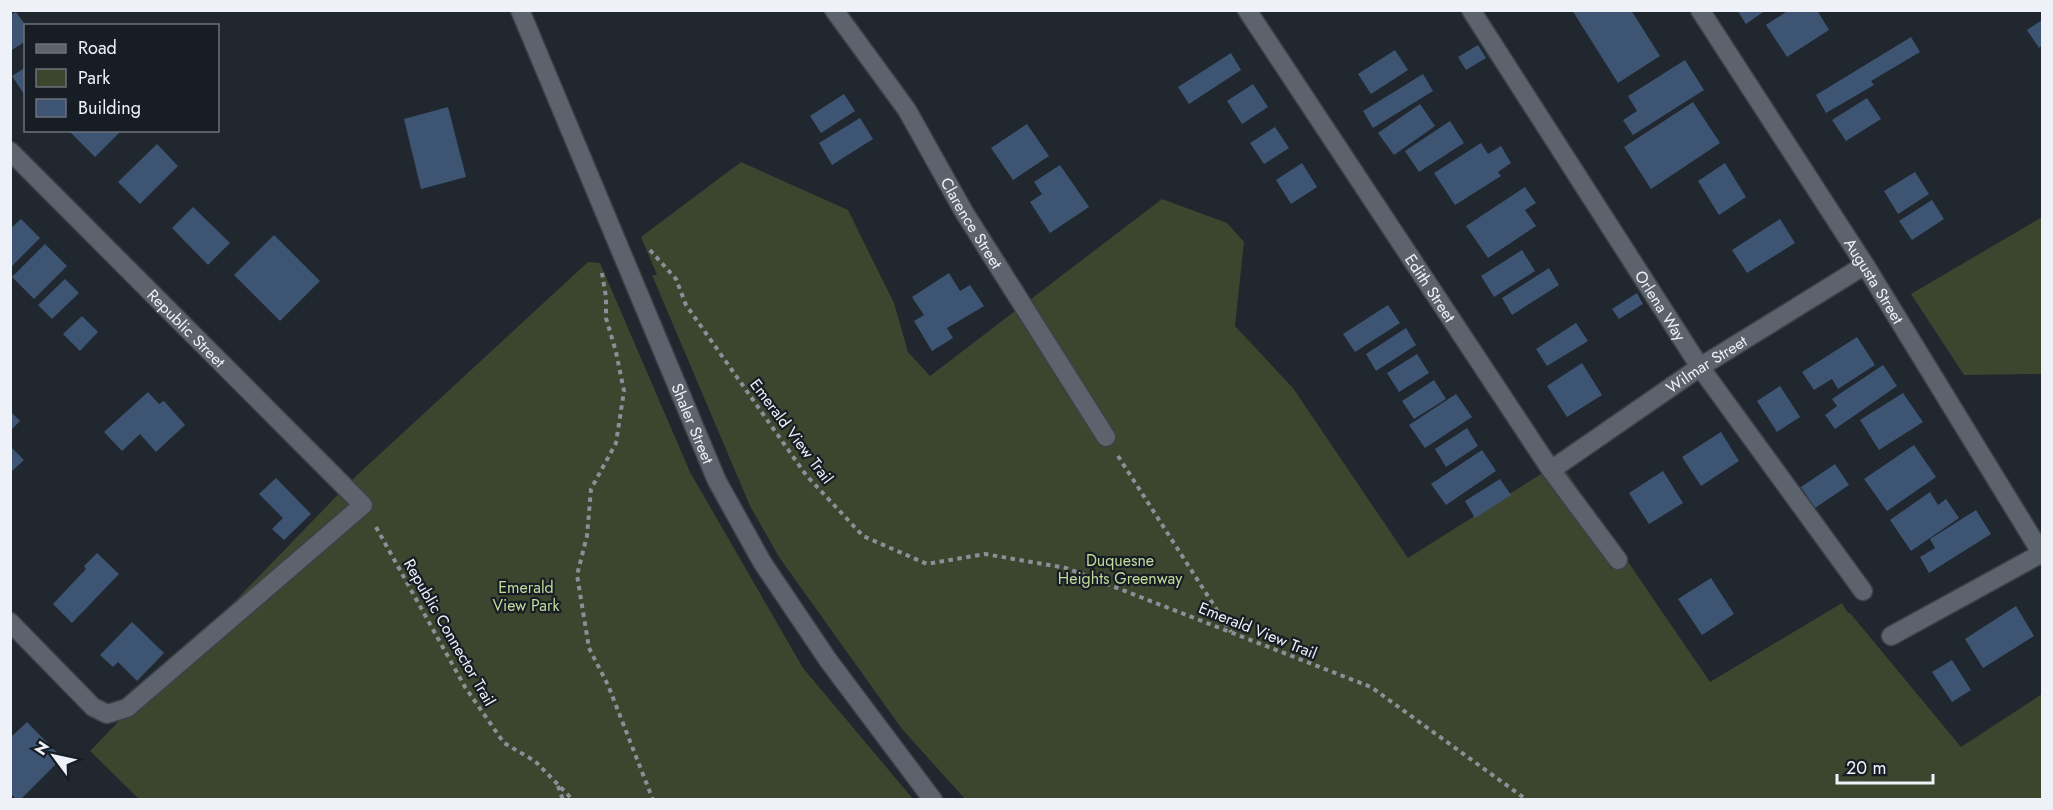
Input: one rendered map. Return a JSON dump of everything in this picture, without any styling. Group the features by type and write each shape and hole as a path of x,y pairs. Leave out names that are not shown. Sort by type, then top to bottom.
{"street":[{"name":"Shaler Street","path":"520,10 717,481 762,562 828,660 933,800"},
{"name":"Clarence Street","path":"834,10 907,110 964,212 1106,437"},
{"name":"Edith Street","path":"1247,10 1551,470 1618,560"},
{"name":"Orlena Way","path":"1471,10 1700,367 1863,591"},
{"name":"Augusta Street","path":"1700,10 1865,265 2042,554"},
{"name":"Republic Street","path":"10,151 363,505"},
{"name":"Wilmar Street","path":"1551,470 1700,367 1865,265"},
{"path":"10,622 93,707 107,714 127,708 363,505"},
{"path":"1891,636 2042,554"}],"path":[{"name":"Emerald View Trail","path":"619,246 639,238 676,279 686,305 806,475 863,536 927,564 985,554 1066,567 1371,687 1527,800"},
{"path":"619,246 602,254 602,278 606,297 606,318 624,391 616,443 591,489 587,536 577,575 589,648 608,685 653,800"},
{"path":"1106,437 1232,632"},
{"name":"Republic Connector Trail","path":"363,505 465,687 504,743 535,761 557,783"},
{"path":"557,783 562,800"},
{"path":"557,783 573,800"}],"green space":[{"name":"Duquesne Heights Greenway","path":"741,162 848,210 894,303 908,352 930,376 1162,199 1227,223 1244,242 1235,326 1293,388 1408,558 1560,462 1710,682 1842,603 1961,747 2042,694 2042,799 965,799 902,729 779,557 750,506 652,275 657,275 641,237"},
{"path":"2042,217 2042,374 1964,375 1911,294"},
{"name":"Emerald View Park","path":"588,262 600,263 690,472 803,668 913,799 139,799 90,751 354,478"}],"building":[{"path":"1572,10 1631,10 1660,56 1618,83"},
{"path":"1737,10 1766,10 1746,24"},
{"path":"1789,10 1817,10 1829,30 1787,57 1766,25"},
{"path":"16,12 25,24 24,42 10,51 10,15"},
{"path":"2042,20 2042,45 2039,48 2027,30"},
{"path":"1911,37 1920,52 1871,81 1874,85 1826,113 1816,95"},
{"path":"1478,45 1486,58 1466,70 1458,57"},
{"path":"1395,50 1408,70 1371,94 1358,74"},
{"path":"1231,53 1241,70 1189,104 1178,87"},
{"path":"1685,60 1704,90 1633,135 1623,120 1637,111 1628,96"},
{"path":"24,68 24,94 12,76"},
{"path":"1423,74 1433,91 1373,128 1363,111"},
{"path":"1253,84 1268,107 1242,124 1227,101"},
{"path":"844,94 855,111 821,133 810,116"},
{"path":"1867,98 1881,119 1846,141 1832,120"},
{"path":"1693,102 1720,143 1651,189 1624,147"},
{"path":"1420,104 1435,126 1394,155 1378,133"},
{"path":"448,107 466,177 421,189 404,119"},
{"path":"860,118 873,139 832,165 819,143"},
{"path":"1450,121 1464,143 1419,172 1405,151"},
{"path":"1027,124 1049,156 1013,180 991,148"},
{"path":"1275,127 1289,148 1264,164 1250,143"},
{"path":"70,132 120,132 95,157"},
{"path":"1481,143 1488,154 1501,146 1511,163 1498,172 1501,176 1455,205 1434,173"},
{"path":"157,144 178,166 140,204 118,182"},
{"path":"1302,163 1317,187 1291,204 1276,180"},
{"path":"1725,163 1746,197 1719,215 1698,181"},
{"path":"1060,165 1089,207 1050,233 1030,202 1042,194 1034,182"},
{"path":"1915,172 1929,194 1898,214 1884,191"},
{"path":"1525,187 1536,203 1525,210 1536,226 1488,258 1466,226"},
{"path":"1932,200 1944,219 1912,240 1899,221"},
{"path":"193,207 230,243 208,265 172,228"},
{"path":"21,219 40,238 10,268 10,229"},
{"path":"1780,219 1795,243 1747,273 1732,250"},
{"path":"274,235 320,281 280,321 234,275"},
{"path":"45,244 67,266 34,299 12,277"},
{"path":"1522,250 1535,271 1494,297 1481,276"},
{"path":"1549,268 1559,285 1512,315 1502,298"},
{"path":"949,273 960,291 970,285 984,306 947,328 953,338 932,351 914,321 924,315 912,297"},
{"path":"65,279 79,293 52,319 38,305"},
{"path":"1637,293 1643,304 1619,319 1612,309"},
{"path":"1388,305 1400,323 1355,352 1343,334"},
{"path":"82,316 98,332 80,351 63,334"},
{"path":"1576,323 1588,341 1547,366 1536,349"},
{"path":"1406,328 1416,345 1376,371 1366,354"},
{"path":"1857,337 1875,365 1838,389 1832,379 1814,390 1802,372"},
{"path":"1417,354 1429,373 1399,392 1387,373"},
{"path":"1582,363 1602,395 1567,417 1547,386"},
{"path":"1883,365 1897,386 1835,429 1825,415 1837,406 1832,399"},
{"path":"1434,380 1446,399 1414,419 1402,401"},
{"path":"1780,386 1800,417 1777,432 1757,401"},
{"path":"148,392 159,404 164,401 185,425 156,452 140,434 122,451 104,432"},
{"path":"1903,393 1923,422 1879,450 1860,420"},
{"path":"1456,394 1472,417 1425,448 1409,425"},
{"path":"10,411 20,421 10,431"},
{"path":"1467,428 1478,446 1446,467 1435,449"},
{"path":"1721,432 1739,461 1701,486 1682,457"},
{"path":"1914,445 1936,477 1887,511 1864,479"},
{"path":"12,448 24,460 10,473 10,449"},
{"path":"1482,450 1496,471 1446,505 1431,484"},
{"path":"1835,464 1849,485 1815,508 1801,487"},
{"path":"1663,471 1683,503 1649,524 1629,493"},
{"path":"276,478 311,514 284,540 272,529 283,518 259,494"},
{"path":"1500,479 1511,495 1475,518 1465,501"},
{"path":"1930,492 1938,505 1946,499 1959,518 1911,551 1890,520"},
{"path":"1976,510 1991,534 1929,573 1920,557 1935,548 1930,539"},
{"path":"97,553 119,574 72,623 53,604 86,569 84,566"},
{"path":"1711,578 1734,614 1702,635 1678,599"},
{"path":"2016,606 2034,636 1983,668 1965,639"},
{"path":"132,622 164,653 137,681 118,662 113,667 100,655"},
{"path":"1952,660 1971,690 1952,702 1932,672"},
{"path":"27,722 62,758 20,800 17,800 10,793 10,738"}]}
